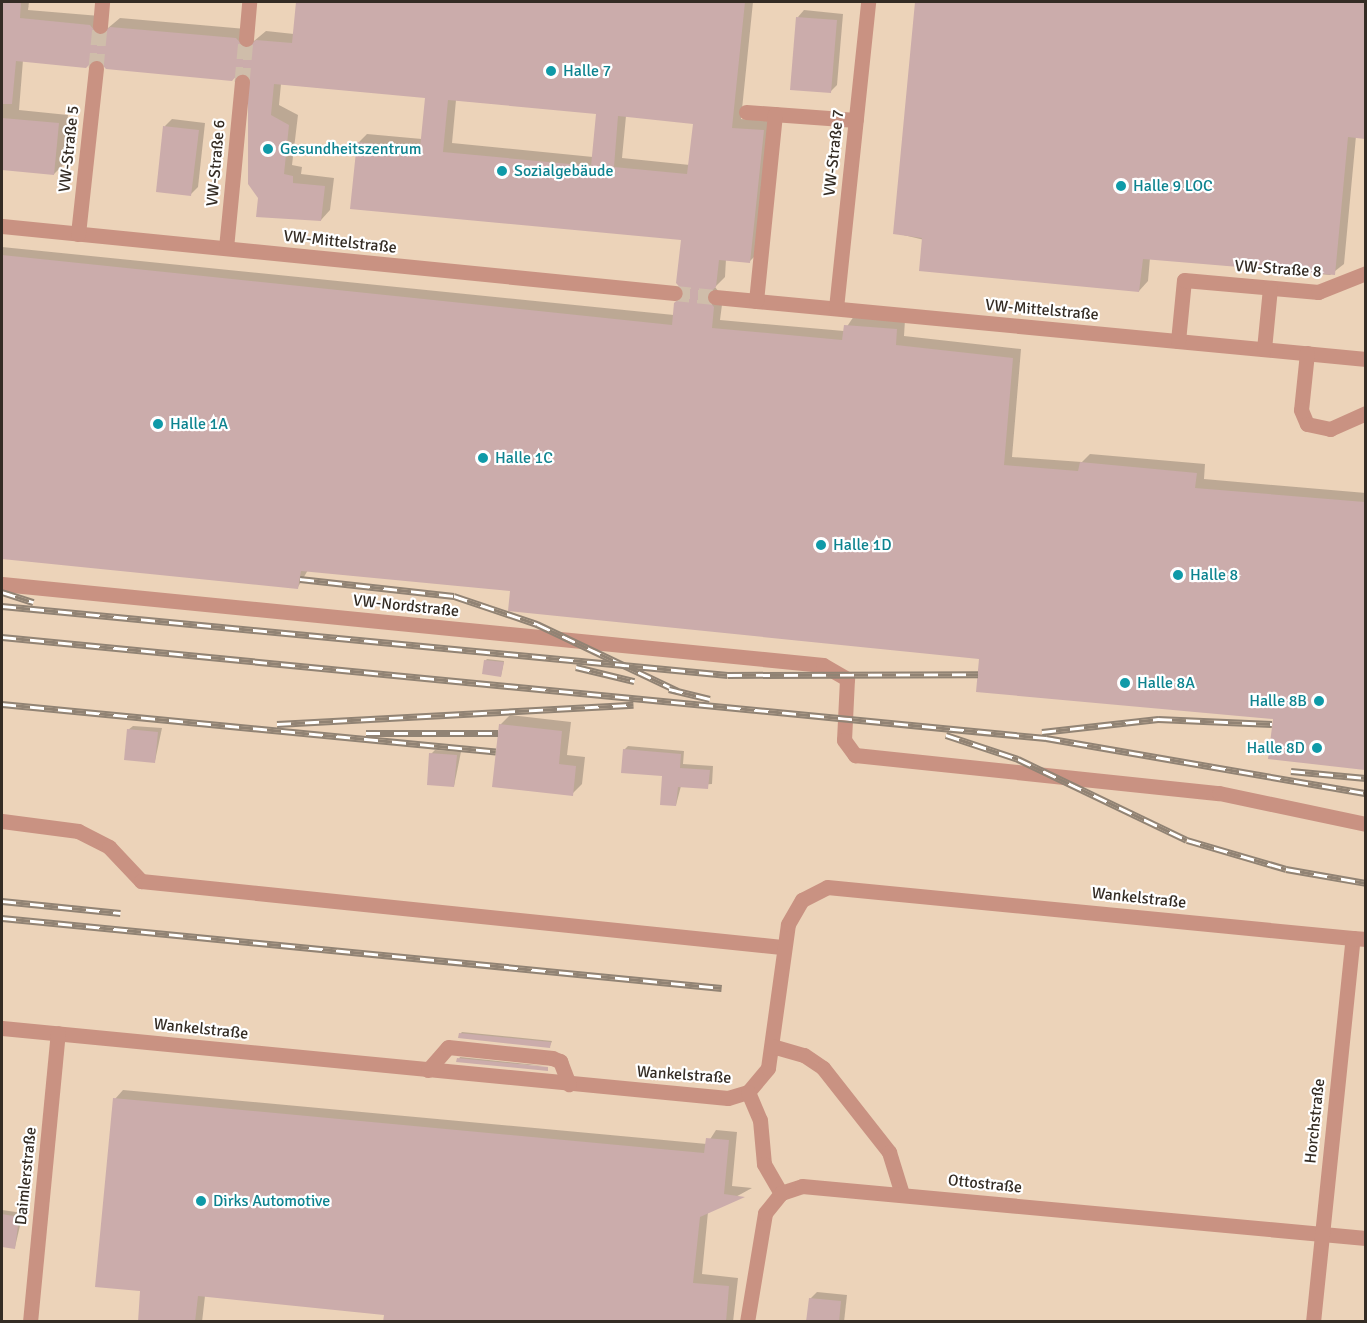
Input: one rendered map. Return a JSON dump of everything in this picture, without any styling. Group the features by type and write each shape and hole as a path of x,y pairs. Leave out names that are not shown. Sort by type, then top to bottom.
{"street":[{"path":"100,26 102,2"},
{"path":"246,39 249,2"},
{"name":"VW-Straße 7","path":"836,308 868,2"},
{"name":"VW-Straße 5","path":"78,234 96,68"},
{"name":"VW-Straße 6","path":"226,249 242,82"},
{"path":"746,112 856,120"},
{"path":"756,301 775,114"},
{"name":"VW-Mittelstraße","path":"2,226 675,293"},
{"name":"VW-Straße 8","path":"1178,341 1184,280 1327,291 1365,273"},
{"path":"1264,349 1270,288"},
{"name":"VW-Mittelstraße","path":"715,297 1365,359"},
{"path":"1307,353 1302,410 1307,424 1330,429 1365,413"},
{"name":"VW-Nordstraße","path":"2,584 806,663 838,669 847,679 844,740 855,755 1219,794 1365,824"},
{"path":"2,821 78,831 110,847 141,881 782,947"},
{"name":"Wankelstraße","path":"2,1028 716,1098 748,1092 764,1078 772,1046 782,947 802,900 820,890 843,886 1359,939"},
{"name":"Horchstraße","path":"1313,1322 1359,939"},
{"name":"Daimlerstraße","path":"30,1322 58,1034"},
{"path":"772,1046 804,1055 823,1068 889,1152 902,1194"},
{"path":"428,1070 448,1047 552,1058 560,1061 569,1084"},
{"path":"747,1322 762,1226 781,1193 764,1164 760,1120 748,1092"},
{"name":"Ottostraße","path":"781,1193 820,1186 1365,1238"}],"shaded area":[{"path":"2,2 1365,2 1365,1321 2,1322"}],"building":[{"path":"2,2 21,2 20,18 90,25 99,36 110,27 236,38 246,49 256,40 292,43 296,2 745,2 732,128 764,130 750,263 719,260 716,287 705,296 714,307 712,328 842,340 844,325 897,329 896,345 1013,358 1004,465 1078,471 1080,462 1197,473 1195,488 1365,502 1365,770 1268,759 1273,719 976,692 979,659 508,611 510,591 301,571 298,589 2,559 2,255 672,325 674,303 685,293 676,283 681,240 350,209 357,142 420,148 425,98 274,84 271,115 289,125 284,174 293,176 293,183 325,186 321,221 256,217 258,198 248,184 248,74 239,73 232,81 106,69 96,58 86,68 16,61 12,104 2,104","holes":["448,100 596,114 591,166 443,152","618,116 693,124 687,174 614,167"]},
{"name":"Halle 9 LOC","path":"915,2 1365,2 1365,139 1348,137 1335,275 1143,259 1139,292 919,271 922,238 893,234"},
{"path":"796,17 837,20 831,93 790,90"},
{"path":"2,118 59,123 54,175 2,170"},
{"path":"163,126 199,130 191,196 156,192"},
{"path":"484,660 504,662 501,677 482,674"},
{"path":"499,724 562,731 559,764 576,766 573,796 492,787"},
{"path":"127,729 158,732 155,763 124,760"},
{"path":"623,749 681,754 680,768 710,770 708,789 678,787 676,806 660,805 662,776 621,773"},
{"path":"429,753 457,755 454,787 427,785"},
{"path":"459,1033 551,1042 550,1048 458,1038"},
{"path":"457,1058 548,1067 548,1071 456,1062"},
{"path":"113,1098 704,1153 706,1138 729,1140 724,1194 745,1197 700,1217 693,1283 729,1286 726,1322 383,1322 384,1315 198,1296 195,1322 138,1322 140,1291 95,1287"},
{"path":"2,1214 19,1217 15,1249 2,1247"},
{"path":"809,1298 841,1301 839,1322 806,1322"}],"tunnel":[{"path":"96,68 100,26"},
{"path":"242,82 246,39"},
{"path":"675,293 715,297"}],"railway":[{"path":"300,579 454,596 537,624 678,691"},
{"path":"2,592 33,602"},
{"path":"2,606 728,675 978,674"},
{"path":"2,637 1046,738 1366,793"},
{"path":"576,667 634,681"},
{"path":"669,689 710,699"},
{"path":"2,704 496,752"},
{"path":"277,724 633,705"},
{"path":"1042,732 1158,719 1272,724"},
{"path":"366,733 498,733"},
{"path":"946,735 1018,759 1187,840 1286,869 1366,883"},
{"path":"1291,771 1366,778"},
{"path":"2,901 120,913"},
{"path":"2,918 722,988"}],"place":[{"name":"Halle 7","path":"551,71"},
{"name":"Gesundheitszentrum","path":"268,149"},
{"name":"Sozialgebäude","path":"502,171"},
{"name":"Halle 9 LOC","path":"1121,186"},
{"name":"Halle 1A","path":"158,424"},
{"name":"Halle 1C","path":"483,458"},
{"name":"Halle 1D","path":"821,545"},
{"name":"Halle 8","path":"1178,575"},
{"name":"Halle 8A","path":"1125,683"},
{"name":"Halle 8B","path":"1319,701"},
{"name":"Halle 8D","path":"1317,748"},
{"name":"Dirks Automotive","path":"201,1201"}]}
